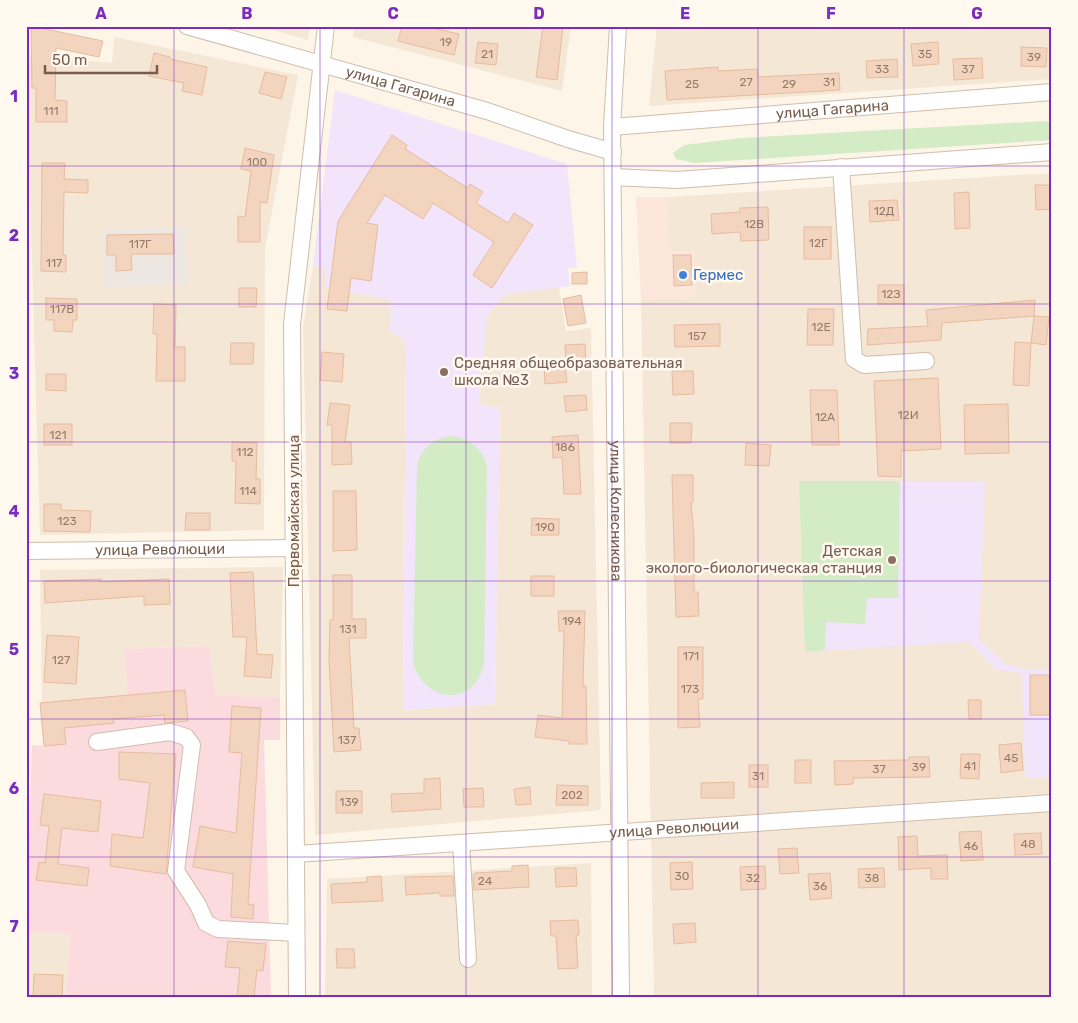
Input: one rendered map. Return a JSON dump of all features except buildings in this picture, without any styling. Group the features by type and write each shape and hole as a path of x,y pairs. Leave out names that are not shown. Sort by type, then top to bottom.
{"street":[{"name":"улица Гагарина","path":"187,26 487,111 613,152"},
{"name":"Первомайская улица","path":"297,997 292,324 326,26"},
{"name":"улица Колесникова","path":"618,26 612,127 621,997"},
{"name":"улица Гагарина","path":"612,127 1052,92"},
{"path":"613,177 677,180 840,166 1052,152"},
{"path":"840,166 854,358 864,366 926,361"},
{"name":"улица Революции","path":"26,551 294,548"},
{"path":"97,742 170,732 186,737 192,745 176,871 198,905 206,923 218,929 296,932"},
{"name":"улица Революции","path":"296,854 1052,803"},
{"path":"461,843 468,959"}],"shaded area":[{"path":"259,26 310,26 308,40"},
{"path":"355,26 571,26 562,91 353,37"},
{"path":"657,26 1052,26 1052,79 649,106"},
{"path":"114,37 298,75 265,248 264,530 40,535 26,55 112,63"},
{"name":"Средняя общеобразовательная школа №3","path":"335,90 567,164 577,268 568,268 570,286 506,294 487,316 479,404 500,408 495,704 403,710 406,340 390,331 391,300 326,287 325,269 313,266"},
{"path":"1052,173 1052,997 654,997 641,299 696,298 668,251 667,197"},
{"path":"636,197 667,197 668,251 695,251 696,298 641,299"},
{"path":"187,227 189,285 105,287 104,229"},
{"path":"313,266 325,269 326,287 391,300 390,331 406,340 403,710 495,704 500,408 479,404 487,316 506,294 559,287 566,331 591,328 601,810 315,835 303,326"},
{"name":"Детская эколого-биологическая станция","path":"799,481 985,481 979,639 1007,665 1031,670 1052,670 1052,778 1025,778 1022,673 997,670 969,642 805,652"},
{"path":"283,567 280,697 216,696 209,646 124,649 129,694 42,702 40,570"},
{"path":"209,646 216,696 280,697 280,740 264,740 271,997 66,997 70,933 26,932 32,745 44,746 42,702 128,694 124,649"},
{"path":"591,863 592,997 325,997 327,879"},
{"path":"26,932 70,933 66,997 26,997"}],"green space":[{"path":"1046,121 1052,123 1052,140 695,163 676,159 673,153 684,145 741,138"},
{"path":"452,436 465,439 474,445 482,454 487,466 484,664 479,678 470,688 460,694 449,695 438,692 428,686 419,676 413,663 417,465 422,453 429,444"},
{"path":"799,481 900,481 898,598 867,598 865,624 826,622 825,650 805,652"}],"place":[{"name":"Гермес","path":"683,275"},
{"name":"Средняя общеобразовательная школа №3","path":"444,372"},
{"name":"Детская эколого-биологическая станция","path":"892,560"}]}
